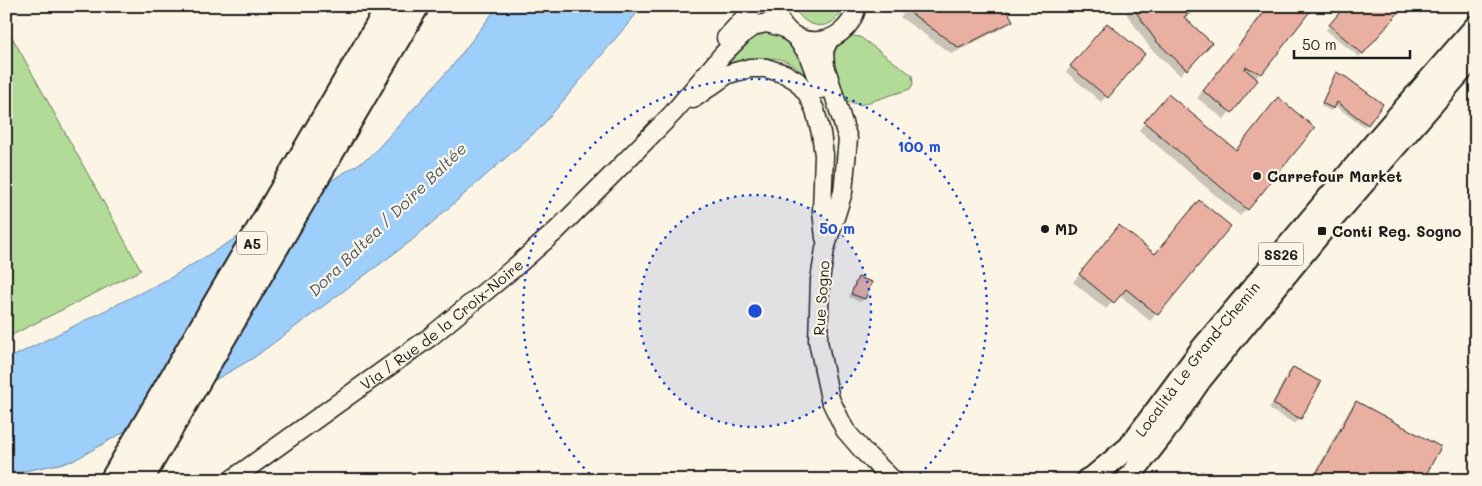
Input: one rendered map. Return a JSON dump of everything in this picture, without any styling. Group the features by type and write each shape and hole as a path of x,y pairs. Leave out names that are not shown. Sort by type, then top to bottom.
{"highway":[{"name":"A5","path":"113,480 390,6"},
{"name":"A5","path":"140,480 416,6"}],"main road":[{"name":"Località Le Grand-Chemin","path":"1087,480 1129,447 1203,347 1376,141 1476,26"},
{"name":"Località Le Grand-Chemin","path":"1127,480 1201,379 1254,314 1322,231 1476,54"}],"street":[{"name":"Via / Rue de la Croix-Noire","path":"637,150 702,66 755,6"},
{"name":"Rue Sogno","path":"775,6 779,19 808,54 818,80 832,130 834,176 820,280 818,341 830,399 845,430 864,452 893,480"},
{"path":"829,40 844,31 850,24 857,6"},
{"name":"Via / Rue de la Croix-Noire","path":"232,480 430,337 557,230 673,113 723,54 745,32 757,25 767,24 811,41 829,40"},
{"name":"Rue Sogno","path":"825,240 843,192 848,139 825,66 824,50 829,40"},
{"path":"673,113 728,74 750,68 766,68 785,74 797,81 808,95 815,110 824,155 822,212 825,240"}],"green space":[{"path":"794,6 844,6 840,15 834,21 819,26 804,20"},
{"path":"6,26 141,270 6,338"},
{"path":"771,30 786,36 804,64 809,83 793,65 776,59 759,58 723,67 743,42"},
{"path":"852,36 860,37 912,75 913,84 910,89 860,105 847,101 840,94 832,62 836,49 844,40"}],"water":[{"name":"Dora Baltea / Doire Baltée","path":"498,6 643,6 541,127 411,241 252,359 73,461 6,475 6,360 170,278 370,157 453,65"}],"building":[{"path":"901,6 1005,6 1013,21 959,48"},
{"path":"1132,6 1200,6 1184,17 1212,43 1187,70 1156,41"},
{"path":"1269,6 1314,6 1262,74 1246,67 1245,69 1258,80 1232,113 1203,91"},
{"path":"1345,6 1404,6 1363,54 1329,25"},
{"path":"1107,23 1145,54 1108,98 1070,66"},
{"path":"1336,72 1383,104 1368,125 1337,102 1334,109 1322,103"},
{"path":"1168,94 1236,150 1278,97 1315,128 1248,210 1144,122"},
{"path":"1199,200 1231,226 1158,315 1126,289 1114,303 1079,274 1119,225 1155,254"},
{"path":"858,277 872,282 865,299 851,294"},
{"path":"1293,367 1321,382 1301,419 1273,404"},
{"path":"1356,401 1441,447 1423,480 1313,480"}],"place":[{"name":"Carrefour Market","path":"1257,176"},
{"name":"MD","path":"1045,229"},
{"name":"Conti Reg. Sogno","path":"1322,231"}]}
